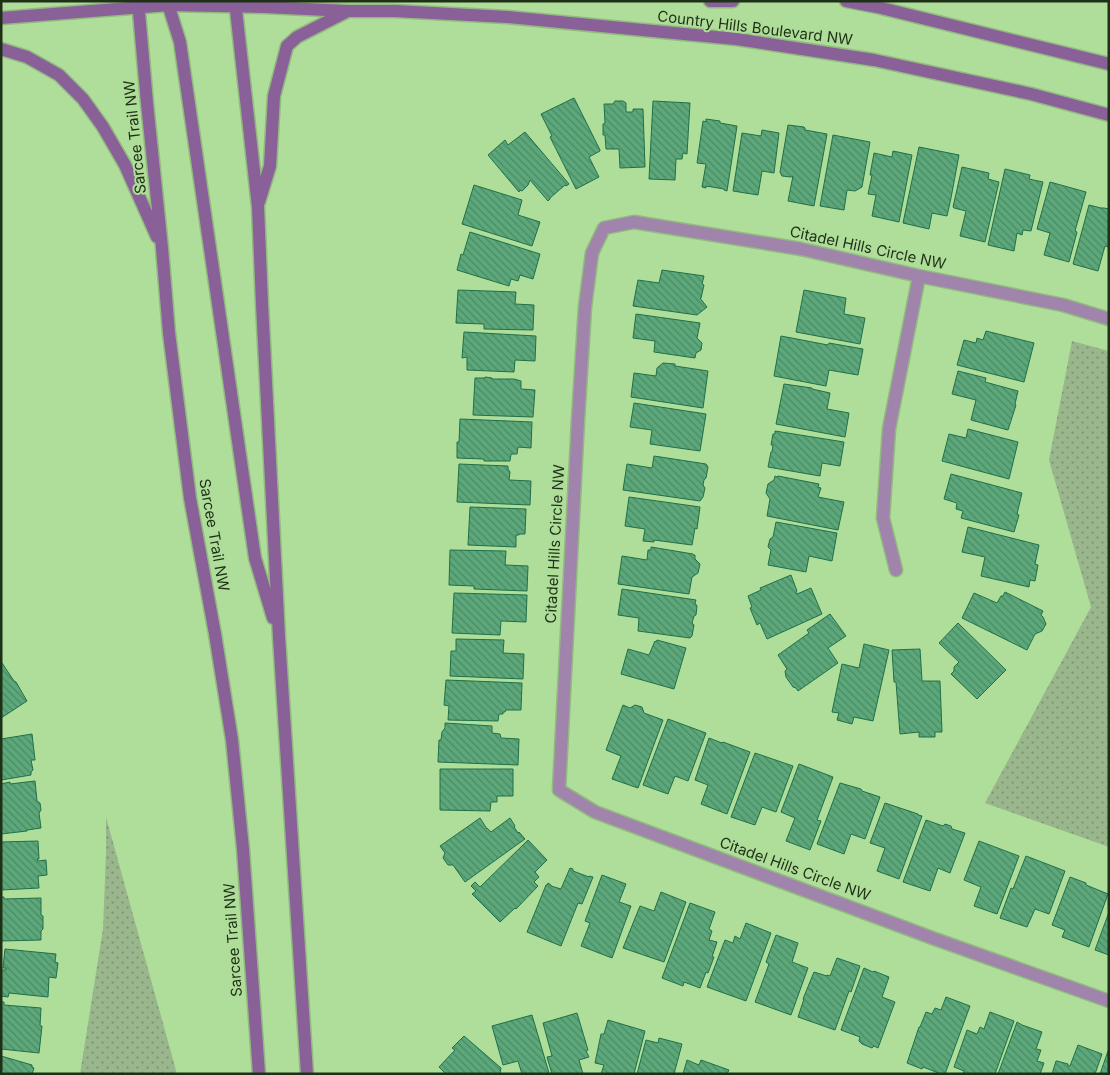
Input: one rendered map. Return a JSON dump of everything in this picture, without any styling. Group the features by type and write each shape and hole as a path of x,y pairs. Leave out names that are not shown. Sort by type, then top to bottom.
{"main road":[{"path":"710,1 733,1"},
{"path":"846,1 887,9 1109,64"},
{"name":"Country Hills Boulevard NW","path":"1,18 142,3 234,3 265,7 507,17 736,39 874,60 1031,94 1109,115"},
{"name":"Sarcee Trail NW","path":"142,3 147,103 169,333 190,498 232,740 243,849 259,1074"},
{"path":"168,3 180,42 255,558 279,637"},
{"path":"234,3 258,207 279,637 308,1074"},
{"path":"258,207 270,166 274,96 287,46 297,37 347,11"},
{"path":"1,48 27,57 59,76 83,99 103,127 125,165 162,248"}],"street":[{"name":"Citadel Hills Circle NW","path":"1109,319 1063,305 919,276 801,249 634,222 604,228 592,253 585,307 559,790 595,812 936,939 1109,1001"},
{"path":"896,570 883,518 889,429 919,276"}],"green space":[{"path":"1072,341 1109,351 1109,847 985,803 1091,607 1049,460"},
{"path":"106,817 177,1074 80,1074 103,929"}],"building":[{"path":"574,98 600,150 589,157 599,177 576,189 550,137 552,136 541,114"},
{"path":"615,101 626,103 626,112 633,112 633,109 643,109 645,167 620,168 619,149 606,149 605,135 603,135 603,124 605,123 604,104 613,104"},
{"path":"653,101 690,103 687,154 683,153 682,159 676,159 675,180 649,179"},
{"path":"706,119 737,126 727,191 706,186 706,188 702,187 706,164 697,163 703,121 706,122"},
{"path":"788,125 804,127 805,130 827,134 814,206 788,201 793,176 782,176 780,172"},
{"path":"762,130 779,133 774,173 762,171 758,195 733,191 742,133 761,136"},
{"path":"525,132 569,184 565,185 548,201 530,180 528,185 519,192 488,155 505,140 508,145"},
{"path":"833,135 870,142 862,187 855,191 847,190 844,210 820,206"},
{"path":"919,147 959,155 947,216 932,213 929,229 903,223"},
{"path":"893,151 912,155 899,222 872,216 876,195 868,194 874,153 892,157"},
{"path":"962,167 989,173 988,179 999,182 985,242 960,236 966,211 953,207"},
{"path":"1005,169 1030,175 1029,179 1043,182 1031,231 1023,230 1022,235 1017,233 1014,251 988,245"},
{"path":"1050,182 1086,192 1069,262 1044,255 1050,233 1037,229"},
{"path":"474,185 522,200 518,215 540,222 532,246 462,224"},
{"path":"1089,205 1109,209 1109,247 1105,246 1098,271 1073,264"},
{"path":"470,232 540,254 533,279 520,275 518,281 511,279 509,286 457,270"},
{"path":"662,270 704,276 702,284 704,285 700,298 707,307 697,315 633,306 638,280 659,283"},
{"path":"458,290 516,292 515,304 534,305 533,330 484,329 484,324 456,323"},
{"path":"804,290 846,298 844,314 865,318 860,344 796,332"},
{"path":"636,314 700,323 697,338 702,343 701,350 696,353 695,358 654,352 655,341 633,338"},
{"path":"986,331 1034,343 1024,382 957,365 964,340 976,343 977,338 983,340"},
{"path":"464,332 536,336 535,361 515,360 514,372 467,370 467,357 462,358"},
{"path":"781,336 828,345 829,343 863,349 858,375 829,370 826,386 774,376"},
{"path":"663,363 708,371 703,408 631,397 634,373 656,376 657,368"},
{"path":"958,371 986,378 985,382 1018,391 1016,405 1008,430 971,420 976,400 952,394"},
{"path":"485,377 492,379 514,379 521,381 521,389 535,390 533,417 473,415 475,378"},
{"path":"784,384 830,393 827,409 849,413 845,437 776,424"},
{"path":"634,403 706,414 700,451 650,444 652,430 630,427"},
{"path":"460,419 532,422 531,448 518,447 517,454 511,454 510,461 457,458"},
{"path":"968,429 1018,442 1009,479 942,461 949,434 966,438"},
{"path":"775,431 844,442 840,466 822,463 820,476 768,467"},
{"path":"654,456 706,464 708,467 703,485 705,488 700,501 623,490 627,464 652,468"},
{"path":"459,464 508,466 510,472 509,480 531,481 530,505 457,502"},
{"path":"951,474 1022,493 1014,532 961,518 963,511 956,509 957,503 944,499"},
{"path":"775,476 819,484 818,487 821,488 818,497 844,502 838,530 767,516 770,499 766,493 768,484 774,480"},
{"path":"629,497 700,507 697,529 695,528 692,545 654,540 654,542 643,541 645,529 625,526"},
{"path":"470,507 526,509 525,534 516,535 516,547 468,545"},
{"path":"776,522 837,533 832,561 809,556 806,572 768,565 771,550 768,547 770,539 773,537"},
{"path":"968,527 1039,545 1035,564 1038,565 1035,581 1030,580 1029,587 981,576 985,557 962,552"},
{"path":"651,547 695,555 695,559 700,564 698,573 692,577 689,594 618,584 622,556 647,560 648,550 651,550"},
{"path":"450,550 506,551 505,565 528,566 527,591 474,589 474,586 449,585"},
{"path":"791,575 797,594 811,588 822,614 767,639 760,623 757,625 750,608 752,607 748,596 761,590 760,588"},
{"path":"622,589 696,600 696,615 692,623 694,625 692,636 690,638 638,631 639,618 618,615"},
{"path":"1005,592 1043,611 1041,615 1046,624 1042,631 1035,634 1027,650 962,618 974,593 997,603"},
{"path":"454,593 527,595 526,622 501,621 500,635 452,633"},
{"path":"830,614 846,636 828,648 838,663 798,691 786,677 785,671 787,669 778,655 809,633 807,630"},
{"path":"958,623 1006,670 977,699 951,674 959,662 939,643"},
{"path":"456,639 504,640 503,653 524,654 523,679 450,676 451,651 456,651"},
{"path":"657,640 686,648 674,689 621,674 628,649 649,655"},
{"path":"864,644 889,650 873,721 854,717 852,724 837,720 839,713 832,712 842,664 859,668"},
{"path":"920,649 922,681 940,681 942,732 935,732 935,737 919,737 919,732 900,734 892,650"},
{"path":"1,664 27,701 1,718"},
{"path":"446,680 522,683 521,710 506,710 503,714 499,714 498,721 448,720 449,706 444,705"},
{"path":"623,705 630,708 635,705 642,707 644,713 663,720 638,788 612,779 621,756 606,750"},
{"path":"668,719 706,733 688,781 675,776 668,794 643,785"},
{"path":"445,723 492,726 492,733 500,734 501,738 519,739 518,765 438,762 439,740 441,740"},
{"path":"32,734 35,760 31,760 33,770 31,775 1,780 1,739"},
{"path":"709,738 750,752 727,814 701,804 708,785 695,780"},
{"path":"755,753 793,766 776,812 762,807 755,825 731,817"},
{"path":"799,764 833,777 817,820 821,821 810,850 786,841 795,818 781,812"},
{"path":"440,769 513,769 513,796 497,796 497,802 491,802 490,811 440,810"},
{"path":"35,781 37,801 40,803 41,810 39,813 41,828 1,834 1,784"},
{"path":"840,783 880,797 865,839 851,834 844,854 817,844"},
{"path":"885,803 922,816 899,879 877,871 885,848 870,843"},
{"path":"480,818 491,832 510,818 518,833 525,839 465,882 453,865 448,865 443,858 445,853 440,846"},
{"path":"926,820 943,826 945,824 951,826 952,829 965,833 950,873 938,868 930,891 903,882"},
{"path":"528,840 547,860 535,872 539,877 534,882 538,886 516,909 500,922 472,894 476,891 471,886 475,882 480,887"},
{"path":"38,841 39,859 37,859 38,861 46,860 47,875 38,876 39,888 1,890 1,842"},
{"path":"979,841 1019,856 997,914 974,906 981,887 964,880"},
{"path":"1026,856 1065,871 1049,914 1035,909 1027,927 1000,918"},
{"path":"570,868 573,871 593,877 582,904 578,903 561,946 527,932 546,885 548,883 561,889"},
{"path":"602,875 626,884 619,902 631,906 612,958 581,946 590,923 585,921"},
{"path":"1070,877 1108,894 1089,947 1062,937 1065,930 1052,925"},
{"path":"661,892 686,902 664,962 623,948 640,906 654,911"},
{"path":"1,897 4,897 4,899 41,898 43,929 41,931 41,940 1,941"},
{"path":"690,903 715,912 709,929 712,931 709,940 717,942 712,957 714,957 700,988 684,982 683,986 662,978"},
{"path":"1109,912 1109,955 1095,950"},
{"path":"746,923 771,933 746,1001 707,987 725,940 733,943 735,936 740,939"},
{"path":"776,935 798,943 792,962 808,968 791,1015 755,1002 769,964 766,962"},
{"path":"5,949 56,954 55,962 58,963 56,978 49,977 48,997 9,993 8,997 1,996 1,970 6,970 6,968 3,968"},
{"path":"837,958 860,966 835,1030 798,1017 814,972 830,976"},
{"path":"864,968 889,977 882,997 895,1002 878,1048 862,1044 859,1041 860,1037 841,1030"},
{"path":"946,997 970,1006 945,1074 941,1074 907,1063 926,1012 932,1014 935,1008 941,1010"},
{"path":"1,1002 4,1002 4,1005 41,1008 40,1026 42,1026 39,1053 1,1049"},
{"path":"990,1012 1014,1021 995,1074 963,1074 964,1071 954,1067 967,1030 977,1034 980,1027 984,1029"},
{"path":"577,1013 589,1057 579,1060 583,1074 552,1074 547,1057 552,1056 543,1023"},
{"path":"532,1015 549,1073 546,1074 522,1074 518,1061 503,1065 492,1026"},
{"path":"608,1020 645,1031 634,1074 601,1074 604,1065 595,1063 601,1034 604,1034"},
{"path":"1017,1022 1042,1032 1036,1049 1041,1050 1037,1061 1044,1063 1040,1074 998,1074"},
{"path":"464,1036 501,1068 500,1074 446,1074 439,1067 455,1050 452,1048"},
{"path":"659,1038 682,1044 674,1074 637,1074 646,1040 658,1043"},
{"path":"1078,1045 1102,1054 1095,1074 1052,1074 1056,1061 1070,1066"},
{"path":"1108,1051 1109,1074 1100,1074"},
{"path":"1,1056 32,1065 34,1068 32,1074 1,1074"},
{"path":"687,1060 699,1065 701,1060 729,1070 727,1074 683,1074"}]}
